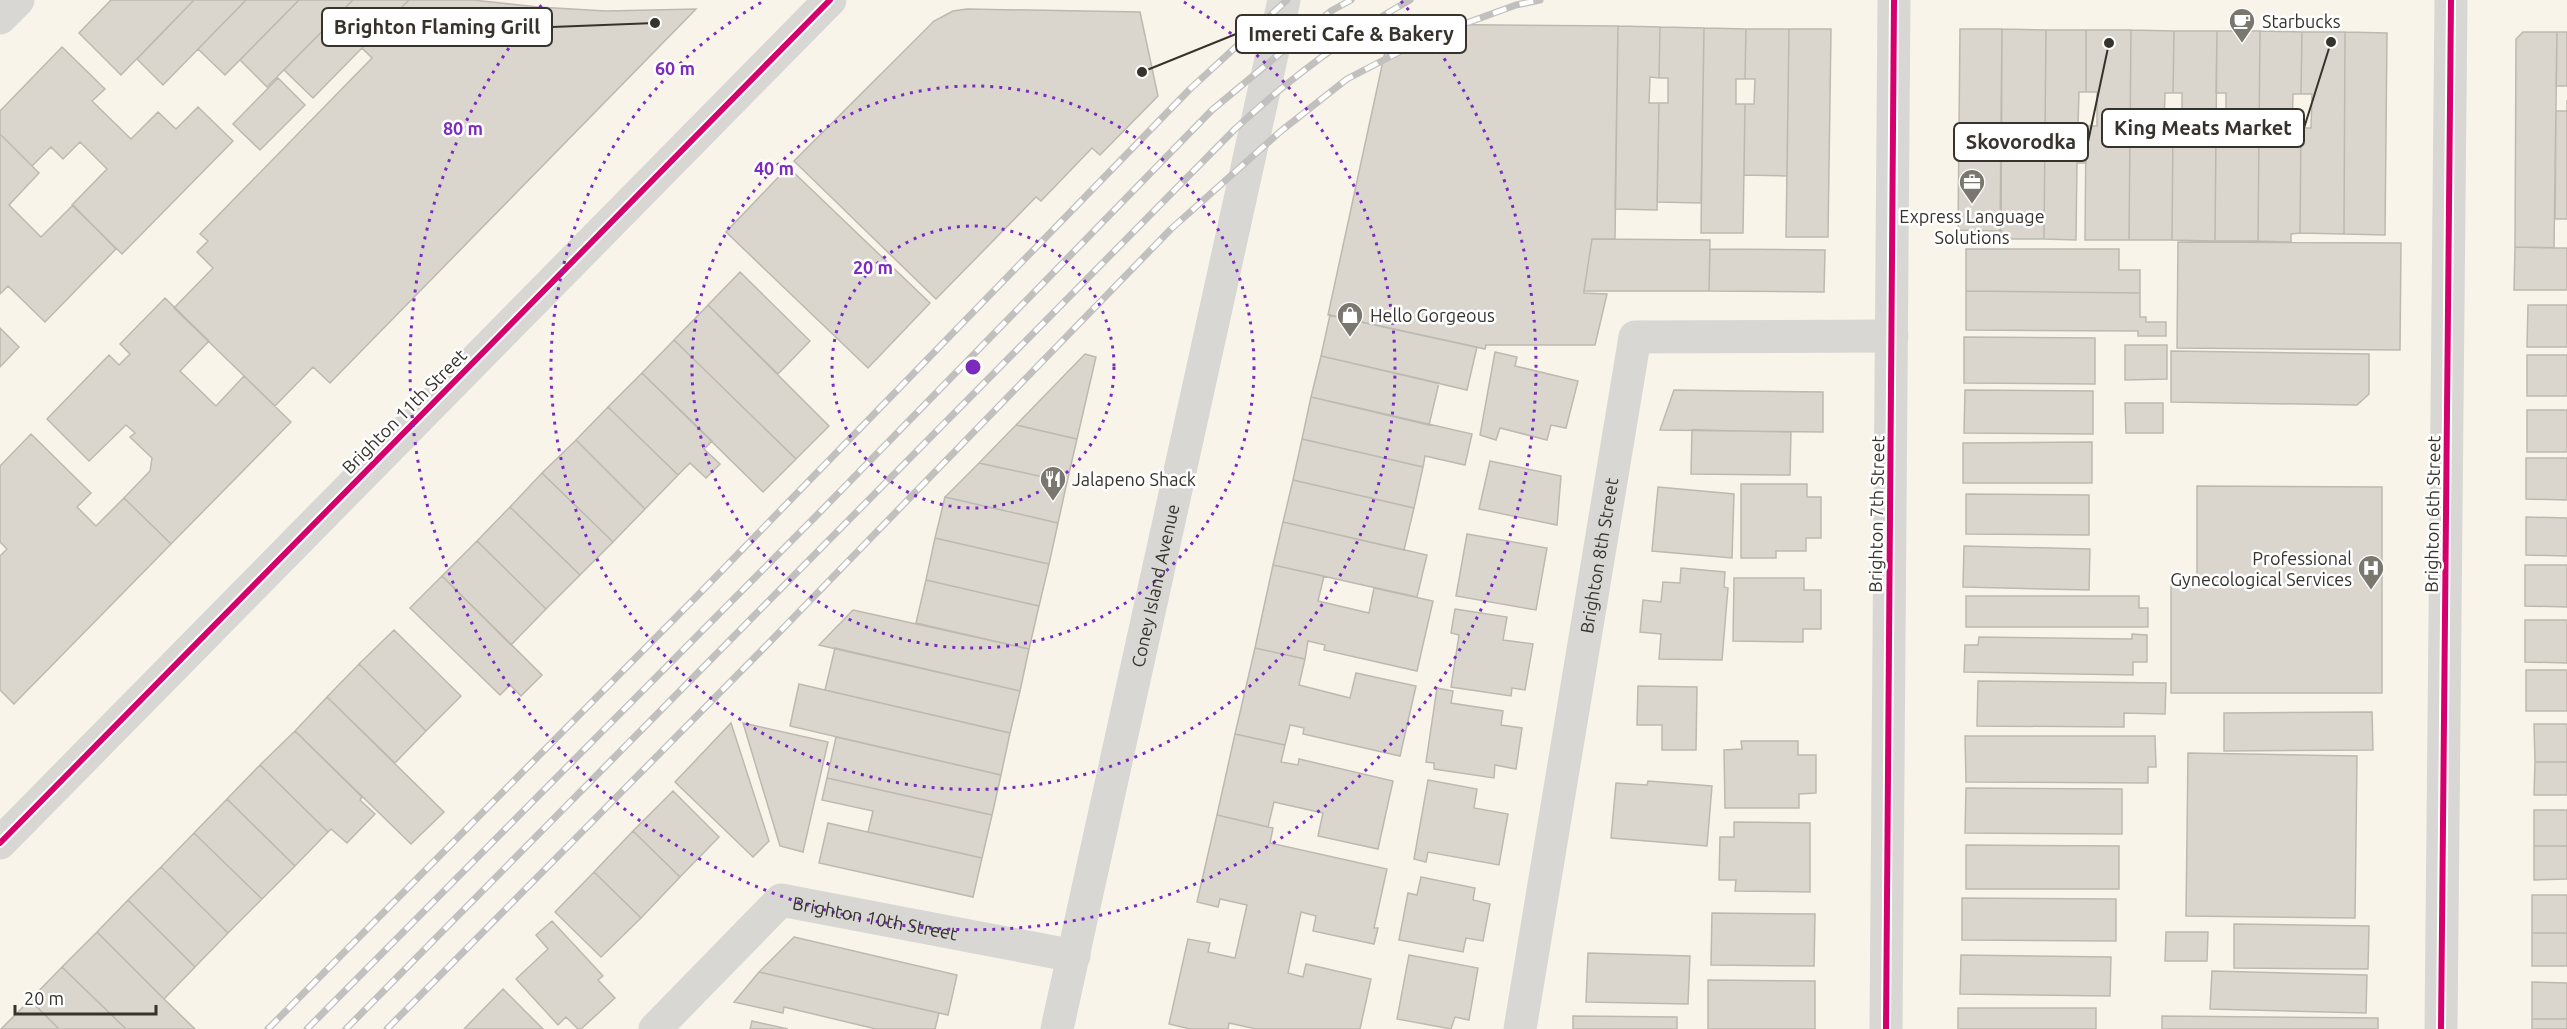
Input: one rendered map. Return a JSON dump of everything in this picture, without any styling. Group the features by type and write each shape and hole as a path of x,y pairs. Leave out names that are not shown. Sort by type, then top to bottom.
{"street":[{"path":"0,18 18,0"},
{"name":"Brighton 11th Street","path":"0,843 830,0"},
{"name":"Coney Island Avenue","path":"1057,1029 1284,0"},
{"name":"Brighton 7th Street","path":"1886,1029 1894,0"},
{"name":"Brighton 6th Street","path":"2441,1029 2451,0"},
{"name":"Brighton 8th Street","path":"1520,1029 1635,337 1892,336"},
{"name":"Brighton 10th Street","path":"655,1029 781,900 1074,956"}],"building":[{"path":"111,0 194,0 121,75 79,33"},
{"path":"194,0 246,0 163,85 137,59"},
{"path":"246,0 299,0 225,75 198,49"},
{"path":"299,0 353,0 267,87 240,60"},
{"path":"353,0 409,0 313,98 284,70"},
{"path":"409,0 473,0 606,11 696,9 330,383 313,367 275,406 174,308 213,268 197,252 208,241 200,234 372,58 362,48"},
{"path":"967,9 1140,12 1158,96 1100,155 1092,148 1041,201 1036,197 936,299 794,161 934,21 953,11"},
{"path":"1391,24 1618,26 1615,239 1592,239 1584,291 1584,293 1607,294 1595,345 1486,345 1485,349 1328,315"},
{"path":"1618,26 1660,27 1659,78 1650,77 1649,103 1659,103 1657,210 1615,209"},
{"path":"1660,27 1704,28 1701,203 1657,202 1659,103 1668,103 1668,78 1659,78"},
{"path":"1704,28 1746,29 1745,79 1736,79 1736,104 1745,104 1743,233 1701,233"},
{"path":"1746,29 1789,29 1787,176 1744,175 1745,104 1754,104 1755,79 1745,79"},
{"path":"1789,29 1831,29 1828,237 1786,237"},
{"path":"1960,29 2002,29 2000,231 1958,230"},
{"path":"2002,29 2046,30 2044,239 2001,239"},
{"path":"2046,30 2086,30 2086,92 2079,92 2078,126 2086,126 2086,163 2077,163 2076,240 2044,239"},
{"path":"2086,30 2131,30 2129,240 2085,240 2086,126 2097,126 2097,92 2086,92"},
{"path":"2131,30 2174,31 2173,93 2165,93 2164,127 2173,127 2172,240 2129,240"},
{"path":"2174,31 2217,31 2215,241 2172,240 2173,127 2182,127 2182,93 2173,93"},
{"path":"2217,31 2260,31 2258,241 2215,241 2216,127 2226,127 2226,93 2216,93"},
{"path":"2260,31 2302,32 2301,94 2293,94 2292,128 2301,128 2300,233 2291,234 2291,242 2258,241"},
{"path":"2302,32 2345,32 2344,234 2300,233 2301,128 2311,128 2312,94 2301,94"},
{"path":"2345,32 2387,33 2385,235 2344,234"},
{"path":"2523,32 2557,32 2554,248 2515,247 2516,39"},
{"path":"2557,32 2567,32 2567,86 2556,86"},
{"path":"62,47 105,89 92,101 131,139 158,112 176,129 198,107 233,141 122,254 72,205 107,169 80,142 63,159 51,147 32,166 0,134 0,111"},
{"path":"278,78 305,105 260,150 233,124"},
{"path":"2556,111 2567,111 2567,219 2555,219"},
{"path":"0,134 39,173 9,205 41,237 73,205 116,249 45,322 8,286 0,294"},
{"path":"788,167 930,303 868,368 726,232"},
{"path":"1592,239 1710,240 1709,291 1584,291"},
{"path":"2178,242 2401,243 2400,350 2177,348"},
{"path":"2515,247 2567,248 2567,290 2514,290"},
{"path":"1710,249 1825,250 1824,292 1709,291"},
{"path":"1966,249 2119,249 2119,270 2140,270 2140,293 1966,291"},
{"path":"740,272 810,341 778,374 708,305"},
{"path":"1966,291 2140,293 2140,317 2146,317 2146,322 2166,322 2166,336 2138,336 2138,331 1966,330"},
{"path":"165,298 209,341 180,371 216,406 244,376 291,422 171,544 124,498 150,471 152,458 130,437 135,433 126,425 89,461 47,419 109,355 119,365 130,354 120,344"},
{"path":"708,305 829,426 796,459 674,340"},
{"path":"2528,305 2567,305 2567,347 2527,347"},
{"path":"1330,315 1477,347 1467,390 1321,356"},
{"path":"0,328 19,347 0,367"},
{"path":"1964,337 2095,338 2095,384 1964,383"},
{"path":"674,340 796,459 763,492 642,373"},
{"path":"2125,345 2167,345 2167,379 2125,380"},
{"path":"2171,351 2369,354 2369,394 2357,405 2171,402"},
{"path":"1495,352 1517,357 1515,366 1578,381 1566,428 1551,425 1547,440 1500,428 1496,440 1480,435"},
{"path":"1085,354 1096,357 1077,439 1016,425"},
{"path":"2527,355 2567,355 2567,396 2527,396"},
{"path":"1321,356 1439,383 1429,425 1311,397"},
{"path":"642,373 712,441 704,449 720,464 706,478 690,463 678,475 608,407"},
{"path":"1674,390 1823,392 1823,432 1660,430"},
{"path":"1965,390 2093,391 2093,434 1964,433"},
{"path":"1311,397 1472,434 1465,465 1425,456 1423,467 1302,439"},
{"path":"2125,403 2163,403 2163,433 2126,433"},
{"path":"608,407 678,475 645,509 576,440"},
{"path":"2527,410 2567,410 2567,452 2527,452"},
{"path":"1016,425 1077,439 1067,482 979,463"},
{"path":"1692,430 1791,432 1790,475 1691,474"},
{"path":"31,434 91,493 77,507 96,526 124,498 171,544 14,704 0,690 0,556 7,549 0,542 0,466"},
{"path":"1302,439 1423,467 1414,508 1293,480"},
{"path":"576,440 645,509 613,542 542,473"},
{"path":"2092,442 2092,483 1963,483 1963,443"},
{"path":"2526,458 2567,458 2567,500 2526,499"},
{"path":"1490,461 1561,476 1557,525 1479,509"},
{"path":"979,463 1067,482 1058,523 945,497"},
{"path":"542,473 613,542 580,575 510,507"},
{"path":"1293,480 1414,508 1404,550 1283,522"},
{"path":"1741,484 1807,484 1807,497 1821,497 1821,538 1806,538 1806,551 1776,551 1776,558 1741,558"},
{"path":"2197,486 2382,487 2382,693 2171,693 2171,584 2197,584"},
{"path":"1658,487 1734,494 1732,558 1652,551"},
{"path":"1966,494 2089,495 2089,535 1966,534"},
{"path":"945,497 1058,523 1049,564 935,538"},
{"path":"510,507 580,575 546,609 477,541"},
{"path":"2526,517 2567,518 2567,556 2526,555"},
{"path":"1283,522 1427,555 1417,597 1273,565"},
{"path":"1467,534 1547,548 1536,610 1456,596"},
{"path":"935,538 1049,564 1039,606 926,580"},
{"path":"477,541 546,609 511,645 442,576"},
{"path":"1964,546 2090,549 2089,590 1963,587"},
{"path":"1273,565 1324,576 1318,601 1369,613 1374,588 1433,601 1417,671 1324,650 1325,645 1308,641 1305,659 1255,648"},
{"path":"2525,565 2567,565 2567,607 2525,606"},
{"path":"1681,568 1725,572 1724,587 1728,588 1722,660 1659,659 1661,634 1640,632 1643,600 1661,602 1663,582 1680,583"},
{"path":"442,576 542,675 521,696 510,685 500,695 410,608"},
{"path":"1734,578 1804,578 1804,590 1821,590 1821,629 1803,629 1803,642 1733,641"},
{"path":"926,580 1039,606 1029,649 916,623"},
{"path":"1966,596 2139,596 2139,608 2148,608 2148,627 1966,627"},
{"path":"1455,609 1507,617 1503,640 1533,644 1525,690 1512,688 1511,696 1451,687 1459,635 1451,633"},
{"path":"853,610 1029,649 1020,691 819,645"},
{"path":"2525,620 2567,620 2567,663 2525,662"},
{"path":"394,630 461,696 426,731 359,664"},
{"path":"2132,634 2147,635 2147,662 2133,662 2133,675 1964,672 1965,645 1978,645 1979,637 2132,639"},
{"path":"835,648 1020,691 1010,733 825,690"},
{"path":"1255,648 1305,659 1299,685 1350,698 1356,673 1416,686 1400,756 1303,734 1304,728 1290,725 1285,745 1235,734"},
{"path":"359,664 426,731 395,763 327,697"},
{"path":"2526,670 2567,670 2567,711 2526,711"},
{"path":"1978,681 2166,683 2165,714 2124,713 2124,727 1977,726"},
{"path":"799,684 1010,733 1001,775 790,726"},
{"path":"1638,686 1697,687 1696,750 1662,750 1662,725 1637,725"},
{"path":"1437,688 1453,691 1451,703 1503,711 1501,725 1522,728 1516,769 1495,765 1494,778 1434,769 1434,763 1426,762"},
{"path":"327,697 444,812 411,844 295,731"},
{"path":"2372,712 2373,750 2224,751 2224,713"},
{"path":"731,723 769,841 753,857 675,782"},
{"path":"743,723 828,742 803,852 780,846"},
{"path":"2534,724 2567,724 2567,762 2535,762"},
{"path":"295,731 362,797 360,800 375,814 347,843 331,829 328,832 260,765"},
{"path":"1235,734 1285,745 1281,762 1298,765 1299,759 1393,781 1378,849 1318,836 1323,813 1274,802 1268,827 1217,815"},
{"path":"1965,736 2155,736 2156,767 2148,767 2148,783 1966,782"},
{"path":"836,737 1001,775 992,815 827,778"},
{"path":"1741,741 1798,741 1798,755 1816,755 1816,793 1799,794 1799,808 1725,808 1724,750 1742,749"},
{"path":"2188,753 2357,756 2355,918 2186,916"},
{"path":"2535,762 2567,762 2567,795 2534,795"},
{"path":"260,765 328,832 295,866 227,799"},
{"path":"827,778 992,815 982,858 868,832 873,811 822,800"},
{"path":"1428,780 1477,789 1474,808 1508,814 1499,865 1428,852 1426,862 1414,859"},
{"path":"1648,781 1712,786 1707,846 1611,838 1616,783 1647,785"},
{"path":"1966,788 2122,789 2122,834 1965,833"},
{"path":"673,791 719,837 680,877 633,831"},
{"path":"227,799 295,866 262,899 194,833"},
{"path":"2534,810 2567,810 2567,846 2534,846"},
{"path":"1217,815 1273,828 1270,843 1387,869 1374,928 1378,928 1374,944 1313,931 1316,916 1301,912 1288,973 1303,977 1306,964 1371,979 1360,1029 1256,1029 1229,1023 1228,1029 1190,1029 1169,1024 1188,939 1210,943 1208,952 1235,958 1247,905 1220,899 1218,907 1197,902"},
{"path":"1734,822 1810,823 1810,892 1735,891 1736,880 1719,880 1720,837 1734,837"},
{"path":"828,823 982,858 973,897 819,863"},
{"path":"633,831 680,877 641,918 594,872"},
{"path":"194,833 262,899 228,933 161,867"},
{"path":"1966,845 2119,846 2119,889 1966,889"},
{"path":"2534,846 2567,846 2567,879 2534,880"},
{"path":"161,867 228,933 195,967 128,900"},
{"path":"594,872 641,918 601,957 555,912"},
{"path":"1421,877 1475,888 1473,900 1490,904 1483,941 1466,938 1463,952 1399,940 1408,893 1417,895"},
{"path":"2532,895 2567,895 2567,933 2532,933"},
{"path":"1962,898 2116,899 2116,941 1962,940"},
{"path":"128,900 195,967 164,999 97,932"},
{"path":"1712,913 1815,914 1814,966 1711,965"},
{"path":"552,921 603,976 598,980 615,998 581,1029 578,1029 566,1017 558,1025 516,979 548,949 536,935"},
{"path":"2234,924 2369,926 2368,969 2234,968"},
{"path":"97,932 195,1029 126,1029 62,967"},
{"path":"2166,932 2208,932 2207,961 2165,961"},
{"path":"2532,933 2567,933 2567,966 2532,966"},
{"path":"794,937 957,975 948,1015 759,972"},
{"path":"1588,953 1690,956 1688,1004 1586,1002"},
{"path":"1409,955 1478,968 1469,1020 1455,1017 1451,1029 1397,1019"},
{"path":"1961,955 2111,957 2110,996 1960,994"},
{"path":"62,967 126,1029 59,1029 30,1000"},
{"path":"2212,971 2367,975 2366,1013 2210,1009"},
{"path":"759,972 939,1013 935,1029 876,1029 784,1007 783,1013 734,1002"},
{"path":"1708,980 1815,981 1815,1029 1708,1029"},
{"path":"2532,982 2567,983 2567,1019 2532,1019"},
{"path":"503,989 543,1029 464,1029"},
{"path":"30,1000 59,1029 1,1029"},
{"path":"1958,1008 2096,1008 2096,1029 1958,1029"},
{"path":"1573,1016 1677,1017 1677,1029 1573,1029"},
{"path":"2162,1016 2378,1018 2378,1029 2162,1029"},
{"path":"2532,1019 2567,1019 2567,1029 2532,1029"},
{"path":"752,1021 788,1029 750,1029"}],"railway":[{"path":"268,1029 699,594 1190,89 1287,0"},
{"path":"307,1029 819,513 1212,110 1331,11 1351,0"},
{"path":"346,1029 1235,129 1319,59 1363,28 1410,0"},
{"path":"387,1029 759,653 1171,229 1281,131 1347,79 1428,37 1516,5 1540,0"}],"cycle path":[{"path":"0,843 830,0"},
{"path":"1886,1029 1894,0"},
{"path":"2441,1029 2451,0"}],"place":[{"name":"Brighton Flaming Grill","path":"655,23"},
{"name":"King Meats Market","path":"2331,42"},
{"name":"Skovorodka","path":"2109,43"},
{"name":"Starbucks","path":"2242,44"},
{"name":"Imereti Cafe & Bakery","path":"1142,72"},
{"name":"Express Language Solutions","path":"1972,205"},
{"name":"Hello Gorgeous","path":"1350,338"},
{"name":"Jalapeno Shack","path":"1053,502"},
{"name":"Professional Gynecological Services","path":"2371,591"}]}
